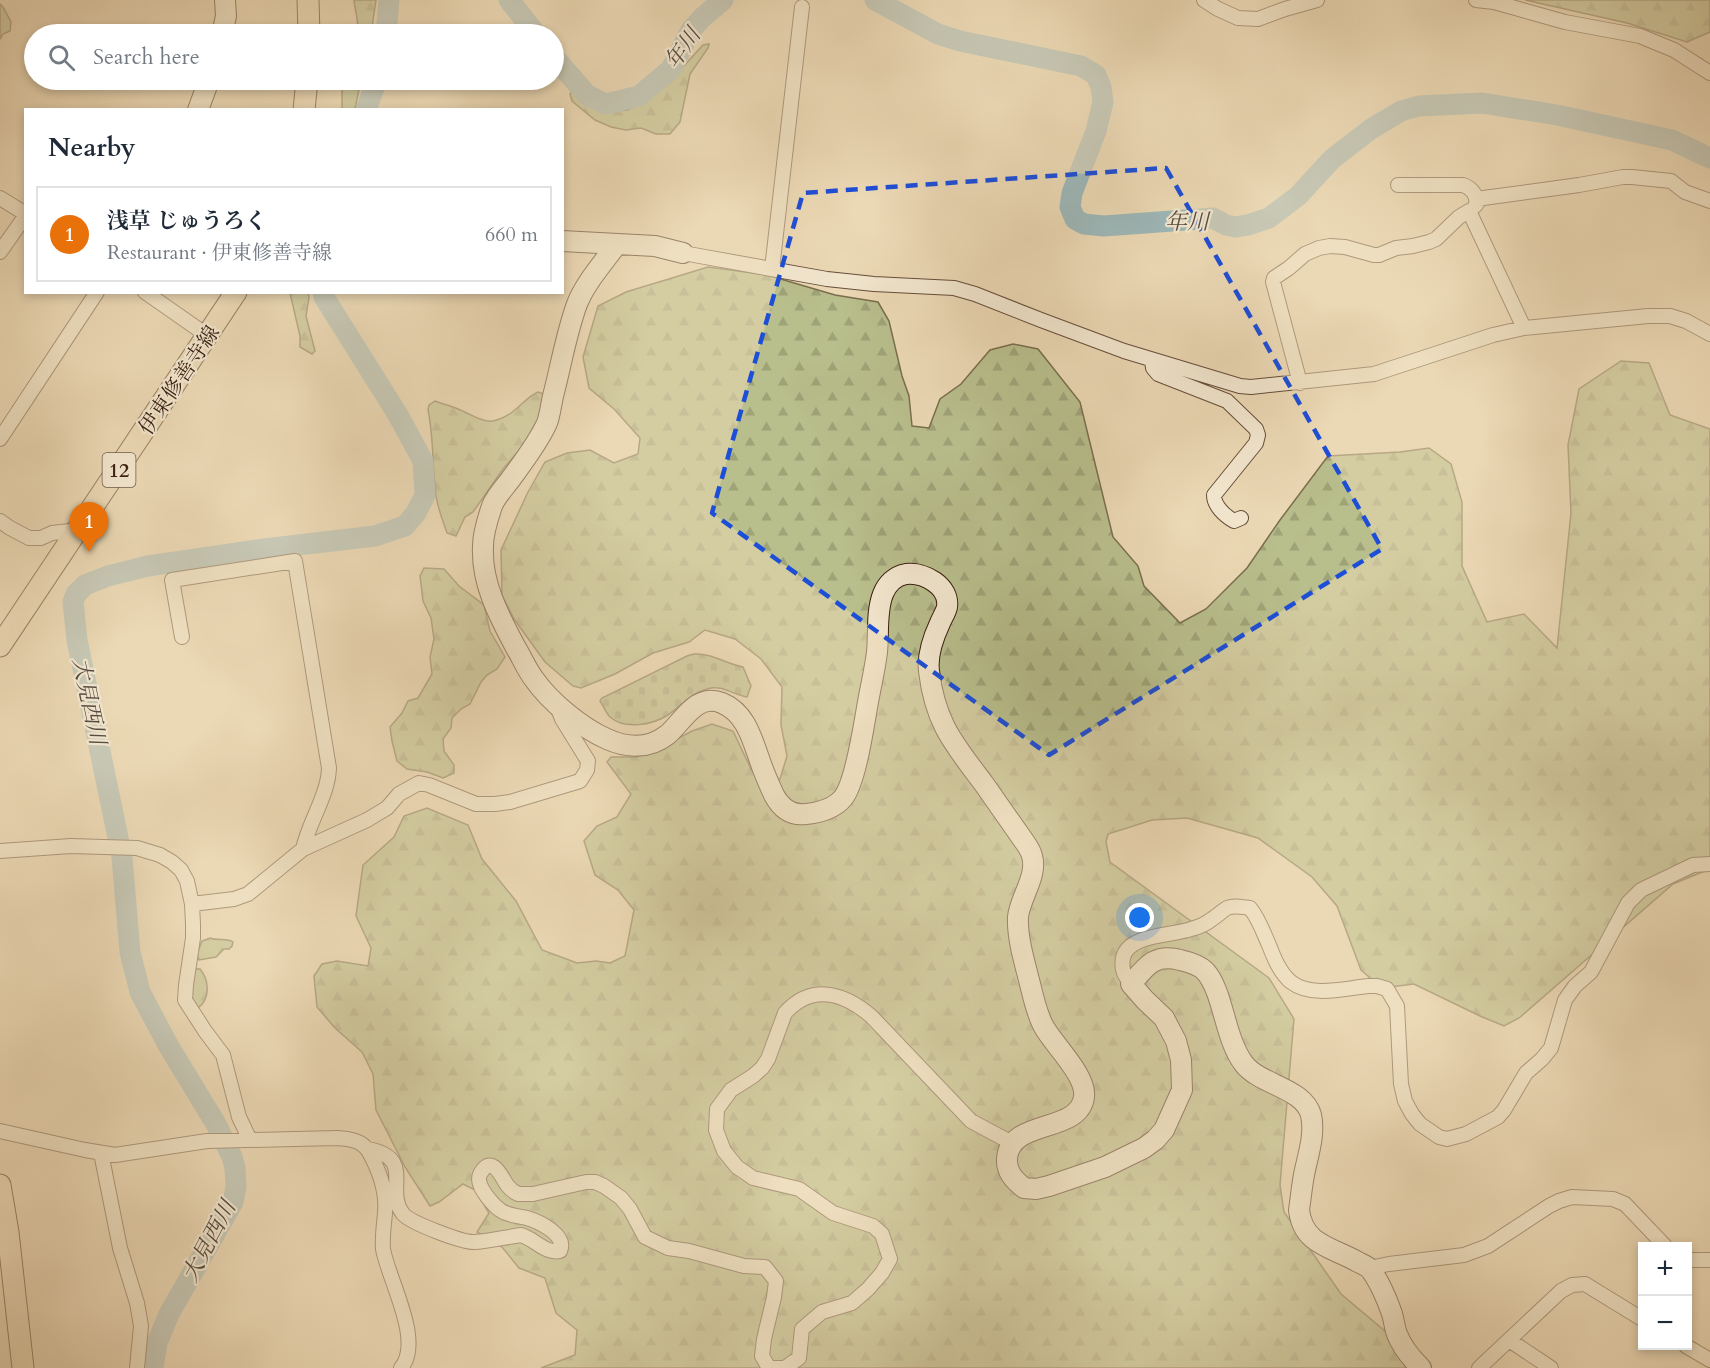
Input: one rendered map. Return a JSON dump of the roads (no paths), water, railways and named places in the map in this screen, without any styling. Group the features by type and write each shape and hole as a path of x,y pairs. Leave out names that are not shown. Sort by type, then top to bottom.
{"main road":[{"path":"308,0 309,24"},
{"path":"304,108 306,90"},
{"name":"伊東修善寺線","path":"0,646 235,294"},
{"path":"0,1185 4,1239 23,1368"}],"street":[{"path":"224,24 225,0"},
{"path":"1204,0 1238,18 1258,19 1317,0"},
{"path":"1476,0 1494,2 1565,22 1640,36 1674,50 1710,73"},
{"path":"772,269 802,7"},
{"path":"199,108 205,90"},
{"path":"1300,382 1273,282 1274,278 1305,254 1330,246 1379,255 1396,248 1436,239 1473,205 1623,177 1671,181 1685,192 1710,201"},
{"path":"1398,185 1463,185 1473,190 1473,205 1524,328"},
{"path":"0,198 24,213"},
{"path":"0,252 24,217"},
{"path":"564,241 655,246 838,280 954,288 1152,360 1239,386 1251,387 1374,375 1493,335 1524,328 1648,316 1670,316 1686,321 1710,334"},
{"path":"617,243 578,302 547,421 524,460 494,502 487,522 483,545 489,591 503,623 534,680 557,705 592,731 609,740 631,746 653,744 668,734 693,708 706,702 721,703 733,710 744,721 779,803 786,810 795,814 816,814 841,801 850,784 874,671 882,595 887,586 904,574 928,577 939,585 948,605 934,637 928,663 936,709 952,742 1020,835 1032,856 1032,875 1019,906 1019,935 1028,978 1043,1026 1076,1071 1084,1091 1084,1098 1076,1112 1062,1120 1023,1134 1012,1143 1007,1156 1009,1173 1024,1188 1036,1189 1049,1186 1105,1167 1144,1148 1164,1130 1182,1090 1183,1074 1176,1041 1164,1018 1125,976 1122,964 1127,948 1131,946 1148,938 1203,925 1227,908 1237,906 1250,908 1256,916 1280,969 1290,981 1302,988 1318,990 1369,986 1387,989 1397,1006 1401,1084 1405,1101 1420,1124 1439,1137 1447,1139 1466,1134 1498,1117 1504,1110 1526,1073 1551,1048 1565,999 1575,986 1591,972 1634,895 1687,867 1710,864"},
{"path":"0,439 97,294"},
{"path":"148,294 208,336"},
{"path":"1152,360 1153,368 1158,374 1227,401 1256,429 1258,435 1256,443 1214,495 1216,504 1228,518 1234,521 1240,518"},
{"path":"0,521 29,538 41,538 52,532 79,530"},
{"path":"182,637 172,580 295,561 329,768 328,780 303,849"},
{"path":"192,904 234,899 249,894 303,849 367,820 387,808 399,794 419,783 429,784 476,804 495,804 510,802 580,781 587,770 588,761 562,719 557,705"},
{"path":"0,851 71,846 137,848 160,855 181,870 187,881 192,904 193,938 185,1000 227,1063 246,1140"},
{"path":"1131,984 1150,963 1165,957 1194,964 1204,970 1214,986 1234,1047 1243,1063 1252,1073 1293,1093 1311,1113 1313,1130 1299,1210 1300,1221 1311,1238 1321,1245 1370,1268 1382,1289 1397,1334 1409,1356 1421,1368"},
{"path":"0,1131 115,1155 207,1141 354,1139 368,1149 381,1151 387,1155 398,1174 399,1206 404,1215 419,1225 458,1239 476,1242 521,1235 555,1252 560,1251 562,1247 556,1235 543,1225 529,1219 504,1213 492,1203 478,1179 483,1169 493,1166 500,1172 507,1185 518,1194 533,1194 585,1182 595,1182 621,1198 630,1209 645,1237 668,1248 689,1251 744,1266 765,1267 776,1281 762,1356 769,1368 785,1368 799,1359 802,1329 822,1312 852,1303 882,1273 890,1259 882,1234 873,1226 833,1213 799,1189 753,1178 737,1167 724,1151 716,1130 717,1108 731,1090 753,1077 762,1068 768,1059 785,1013 790,1007 800,1000 813,996 837,995 849,1000 871,1016 971,1121 1012,1143"},
{"path":"368,1149 385,1195 383,1250 405,1319 407,1351 405,1363 401,1368"},
{"path":"101,1153 120,1248 137,1303 141,1326 137,1368"},
{"path":"1370,1268 1474,1252 1488,1246 1549,1206 1572,1197 1613,1199 1625,1204 1661,1242"},
{"path":"1692,1260 1710,1260"},
{"path":"1479,1368 1561,1291 1572,1286 1585,1284 1638,1317"},
{"path":"1509,1340 1551,1368"},
{"path":"1692,1350 1710,1360"}],"waterway":[{"name":"大見西川","path":"387,24 389,0"},
{"name":"年川","path":"509,0 528,24"},
{"name":"年川","path":"564,69 587,95 606,104 639,96 671,69 691,30 723,0"},
{"name":"年川","path":"875,0 938,34 960,41 1081,66 1096,75 1101,87 1103,102 1096,131 1072,193 1070,207 1075,219 1084,224 1104,226 1213,218 1235,227 1269,218 1298,196 1332,159 1371,129 1401,111 1419,106 1482,103 1557,115 1672,140 1710,158"},
{"name":"大見西川","path":"367,108 373,90"},
{"name":"大見西川","path":"153,1368 157,1343 169,1314 233,1202 236,1187 235,1168 216,1124 168,1045 140,992 130,952 122,857 77,640 73,602 76,594 85,585 108,576 148,566 375,536 405,526 416,513 425,495 423,461 398,415 323,294"}],"place":[{"name":"浅草 じゅうろく","path":"89,552"}]}
